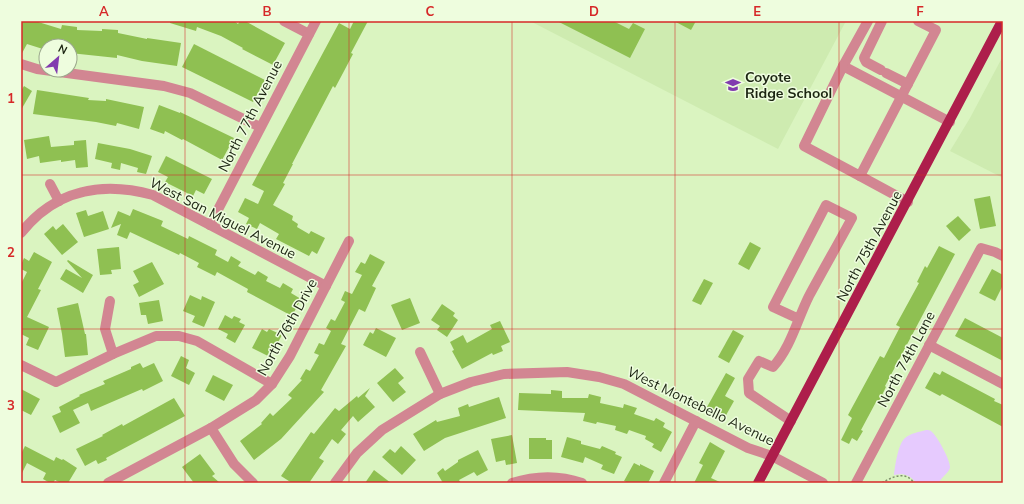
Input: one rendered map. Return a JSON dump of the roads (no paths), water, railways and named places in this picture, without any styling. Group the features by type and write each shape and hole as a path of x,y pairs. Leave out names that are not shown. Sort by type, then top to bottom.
{"main road":[{"name":"North 75th Avenue","path":"758,483 908,202 1002,21"}],"street":[{"path":"284,21 309,34"},
{"name":"North 77th Avenue","path":"210,225 316,21"},
{"path":"868,21 804,146 908,202"},
{"path":"882,21 864,58 866,62 908,84"},
{"path":"860,176 936,30 918,21"},
{"path":"21,64 37,69 164,86 190,93 260,127"},
{"path":"844,66 950,122"},
{"path":"50,184 58,201"},
{"name":"West San Miguel Avenue","path":"21,233 43,210 58,201 77,193 97,189 117,188 134,190 153,195 326,286"},
{"path":"791,421 749,393 748,380 759,361 773,367 782,357 809,297 852,218 826,205 773,307 799,319"},
{"name":"North 76th Drive","path":"108,483 211,428 256,400 272,384 290,356 349,241"},
{"name":"North 74th Lane","path":"856,483 980,248 1003,256"},
{"path":"110,301 105,329 113,354"},
{"path":"21,365 56,382 113,354 156,336 179,336 197,341 272,384"},
{"path":"929,345 1003,384"},
{"path":"420,352 440,394"},
{"name":"West Montebello Avenue","path":"335,483 357,453 382,430 440,394 470,382 504,374 567,372 599,376 624,384 752,449 772,456 823,483"},
{"path":"664,483 696,421"},
{"path":"211,428 234,464 253,483"},
{"path":"512,483 552,477 582,483"}],"place":[{"name":"Coyote Ridge School","path":"733,85"}]}
